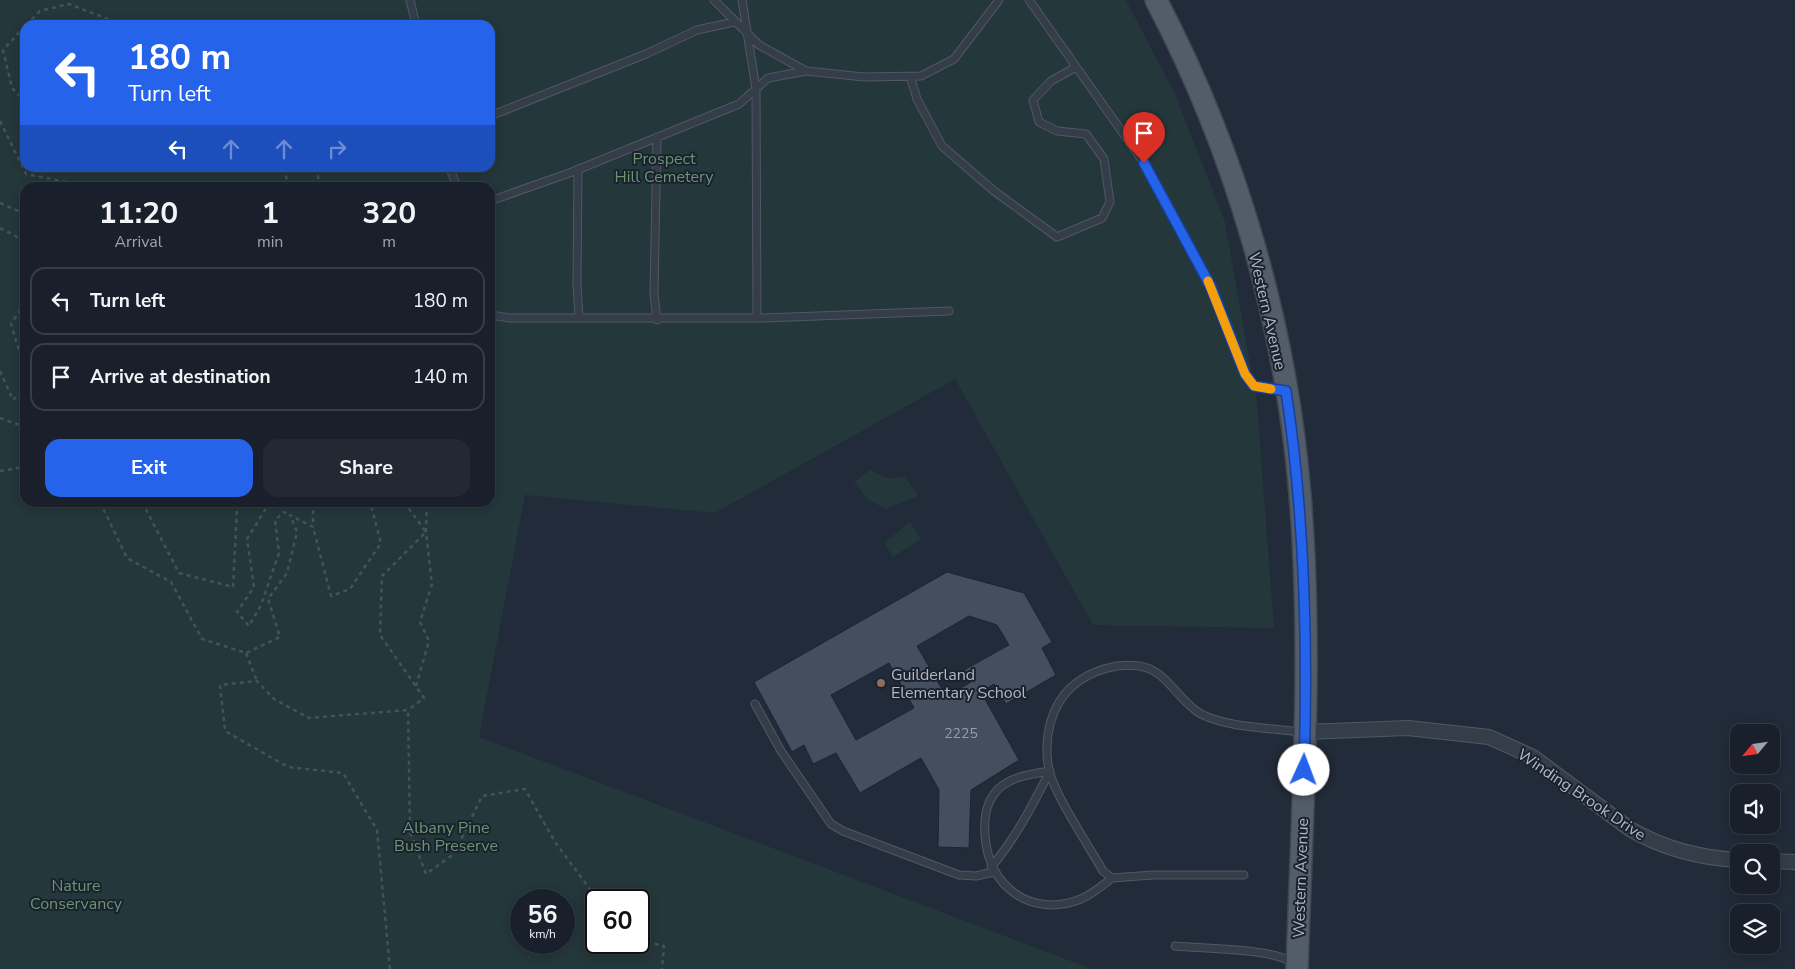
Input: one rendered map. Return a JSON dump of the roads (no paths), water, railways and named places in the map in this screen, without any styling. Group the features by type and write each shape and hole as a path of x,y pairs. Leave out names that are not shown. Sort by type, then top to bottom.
{"main road":[{"name":"Western Avenue","path":"1156,0 1173,32 1229,169 1258,261 1286,391 1300,496 1306,694 1297,968"}],"street":[{"name":"Winding Brook Drive","path":"1305,732 1408,728 1489,737 1533,757 1647,839 1668,848 1730,859"},
{"path":"1780,861 1795,862"}],"lane":[{"path":"410,0 415,20"},
{"path":"714,0 759,45 806,71"},
{"path":"742,0 756,89 757,318"},
{"path":"495,199 578,169 739,104 768,78 806,71 864,77 921,76 954,59 999,0"},
{"path":"1029,0 1144,163 1211,287 1245,374 1254,386 1286,391"},
{"path":"495,114 646,54 696,30 734,22"},
{"path":"910,76 917,99 942,146 1002,197 1057,237 1102,218 1110,202 1104,159 1086,134 1057,131 1039,122 1033,100 1051,81 1076,67"},
{"path":"657,137 654,274 657,320"},
{"path":"578,169 577,285 580,318"},
{"path":"495,316 510,318 657,320 949,311"},
{"path":"1112,878 1103,871 1063,800 1050,771 1049,724 1060,700 1069,689 1085,676 1109,666 1140,666 1160,674 1183,699 1201,714 1226,722 1305,732"},
{"path":"756,704 781,752 831,824 959,875 976,876 992,869 1022,826 1050,771"},
{"path":"1050,771 1014,779 994,793 986,812 985,849 992,869 1001,882 1018,896 1036,904 1060,904 1080,899 1094,892 1112,878 1153,875 1244,875"},
{"path":"1175,946 1280,956 1297,968"}],"place":[{"name":"Guilderland Elementary School","path":"881,683"}],"park label":[{"name":"Prospect Hill Cemetery","path":"664,167"},
{"name":"Albany Pine Bush Preserve","path":"446,836"},
{"name":"Nature Conservancy","path":"76,894"}]}
